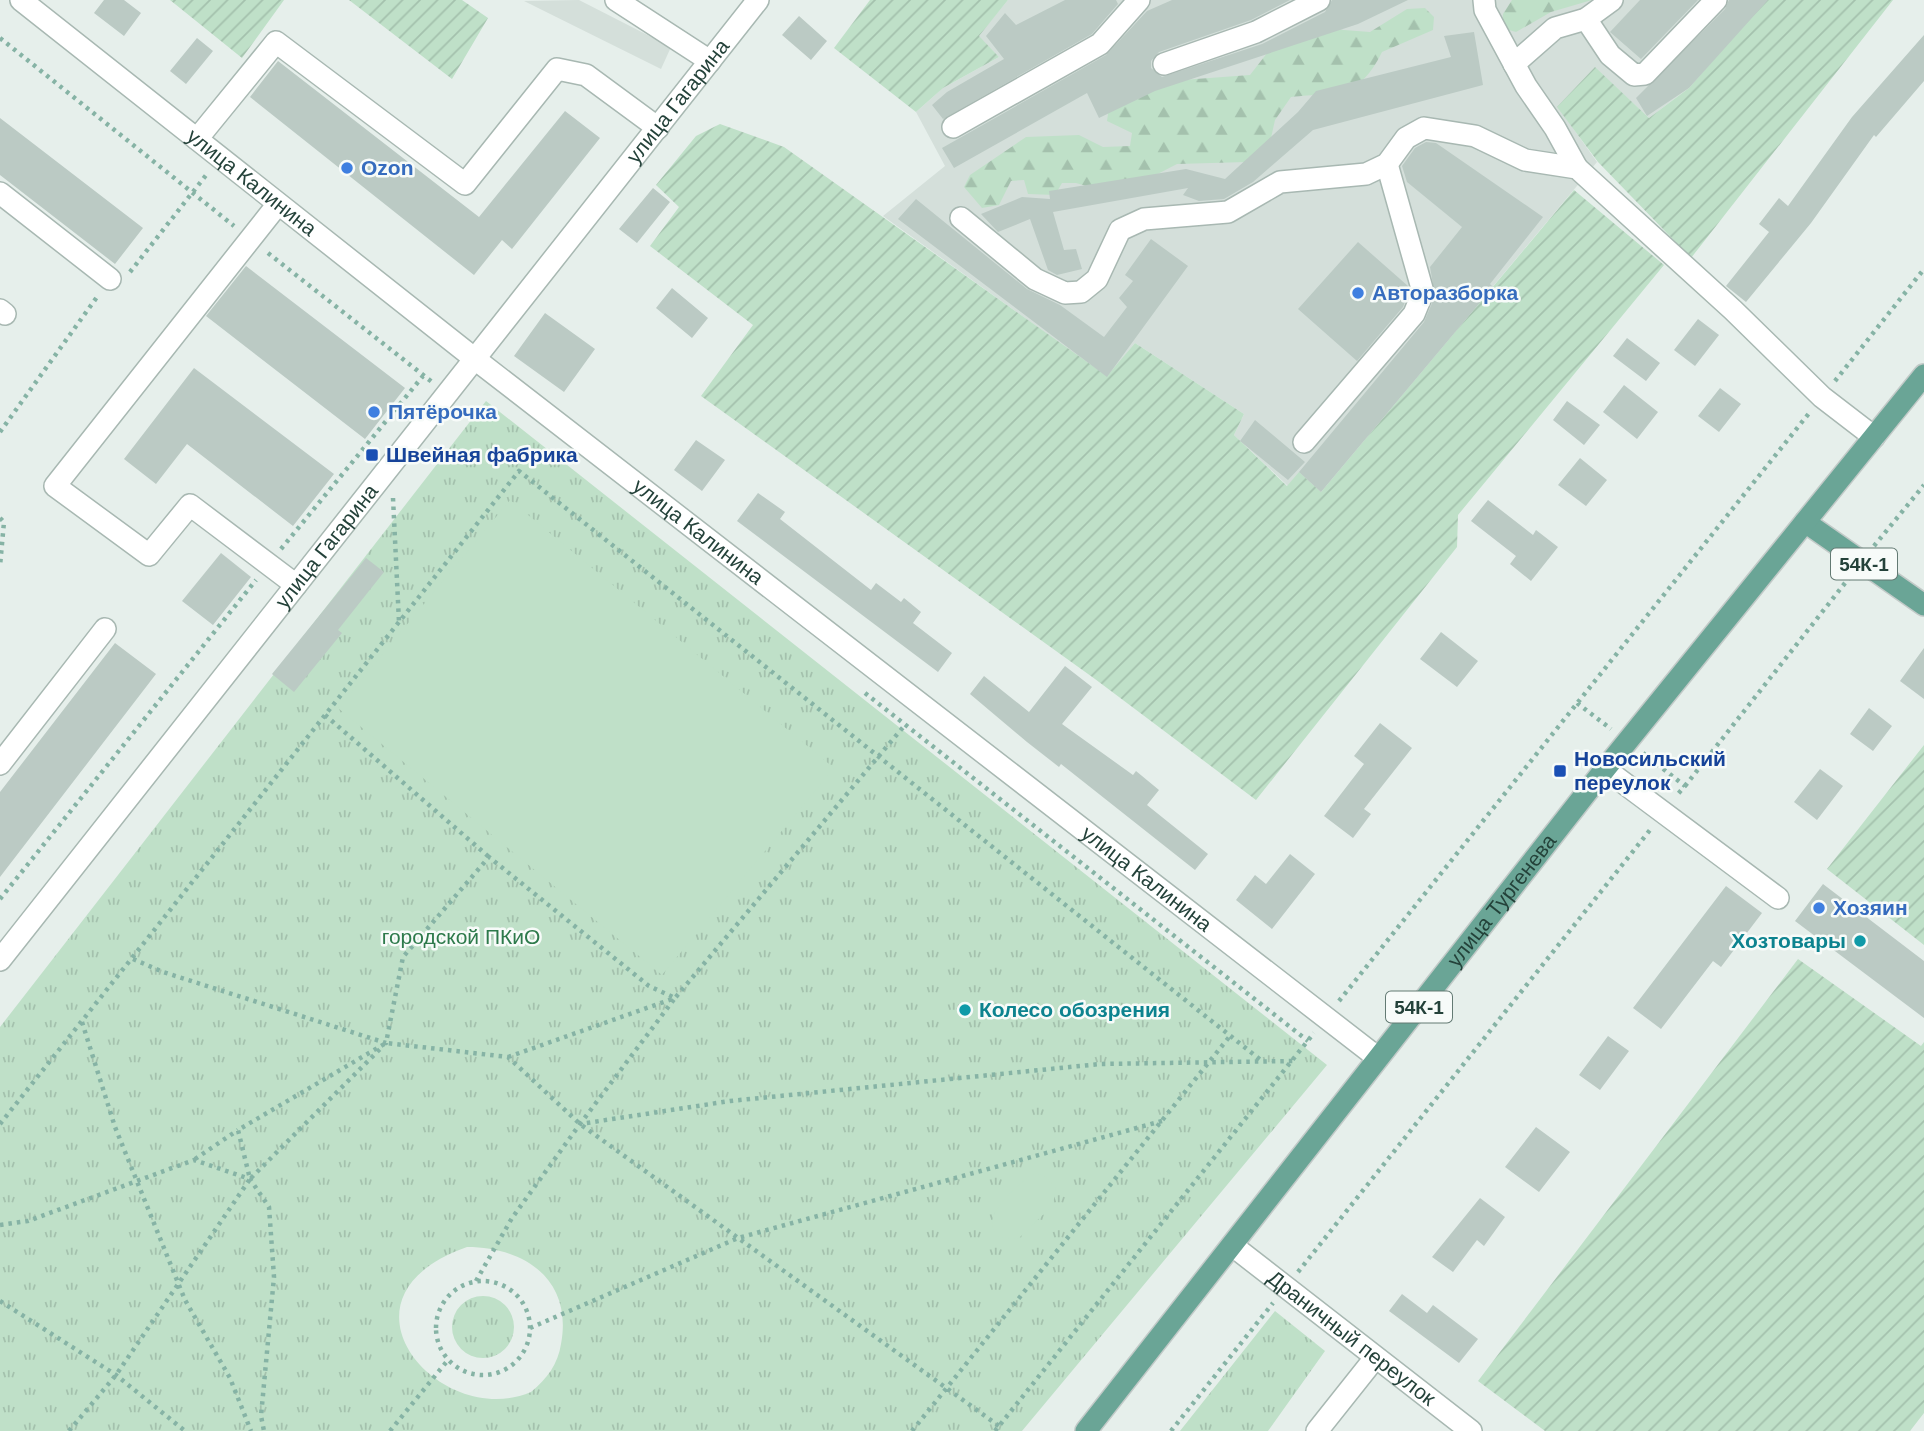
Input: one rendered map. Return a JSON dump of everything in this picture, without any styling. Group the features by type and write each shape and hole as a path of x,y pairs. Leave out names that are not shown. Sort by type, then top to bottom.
{"main road":[{"name":"улица Тургенева","path":"1086,1431 1605,769 1924,375"},
{"name":"54К-1","path":"1805,522 1924,605"}],"street":[{"name":"улица Калинина","path":"21,0 475,359 1378,1058"},
{"path":"616,0 710,61"},
{"name":"улица Гагарина","path":"3,951 391,466 758,0"},
{"path":"953,127 1100,44 1139,0"},
{"path":"1164,64 1256,32 1319,0"},
{"path":"1484,0 1485,10 1514,64 1577,168 1733,310 1822,397 1874,437"},
{"path":"1514,64 1555,28 1586,19 1612,0"},
{"path":"1586,19 1610,55 1634,75 1645,74 1716,0"},
{"path":"197,139 276,42 465,184 557,69 586,75 658,128"},
{"path":"961,218 1035,279 1065,293 1081,292 1097,278 1120,230 1144,219 1228,212 1280,182 1366,174 1387,164 1406,138 1424,128 1475,136 1525,160 1577,168"},
{"path":"1304,442 1414,314 1423,292 1387,164"},
{"path":"0,194 110,279"},
{"path":"278,204 55,486 149,555 190,505 296,585"},
{"path":"0,765 105,629"},
{"path":"1605,769 1778,898"},
{"name":"Драничный переулок","path":"1233,1246 1471,1431"},
{"path":"1317,1431 1375,1358"}],"path":[{"path":"0,38 448,394"},
{"path":"508,1057 580,1124 946,1388 997,1429 1924,270"},
{"path":"0,899 423,376"},
{"path":"391,466 399,623"},
{"path":"0,1124 519,471 1262,1061"},
{"path":"1171,1431 1924,485"},
{"path":"0,518 4,522 0,566"},
{"path":"1577,703 1685,786"},
{"path":"326,715 489,858 649,986 675,998"},
{"path":"476,1281 512,1218 675,998 905,724"},
{"path":"69,1431 116,1375 250,1179 386,1043 403,957 489,858"},
{"path":"133,959 163,972 386,1043 508,1057 675,998"},
{"path":"82,1022 115,1127 178,1283 206,1339 230,1378 251,1431"},
{"path":"912,1431 1230,1036"},
{"path":"0,1225 28,1221 194,1160 238,1130 386,1043"},
{"path":"580,1124 730,1101 1100,1064 1293,1061"},
{"path":"530,1328 738,1238 1162,1121"},
{"path":"238,1130 250,1179 269,1207 274,1277 261,1416 264,1431"},
{"path":"194,1160 250,1179"},
{"path":"476,1281 507,1287 520,1298 527,1312 530,1328 527,1344 519,1358 507,1369 492,1374 476,1375 461,1370 448,1360 440,1348 436,1319 450,1294 476,1281"},
{"path":"0,1301 116,1375 186,1431"},
{"path":"390,1431 448,1360"}],"shaded area":[{"path":"579,0 671,47 661,69 524,1"},
{"path":"1008,0 1765,0 1689,88 1649,118 1595,68 1558,107 1597,162 1321,492 1288,486 1234,435 1244,414 1135,343 1107,377 883,216 945,166 916,112 943,88 999,57 978,36"}],"green space":[{"path":"170,0 284,0 242,58"},
{"path":"349,0 462,0 488,18 452,79"},
{"path":"870,0 1008,0 979,36 999,57 943,88 916,112 834,48"},
{"path":"1512,0 1592,0 1551,12 1516,32 1502,28 1503,14"},
{"path":"1765,0 1893,0 1691,258 1598,162 1557,107 1595,67 1649,118 1689,88"},
{"path":"1425,8 1434,17 1433,30 1382,52 1365,78 1355,86 1334,93 1291,97 1275,120 1269,147 1247,162 1177,164 1117,195 1076,183 1062,183 1055,195 1028,194 1024,180 1011,181 999,205 982,208 964,187 970,175 1026,137 1079,135 1103,147 1130,146 1132,133 1107,121 1109,107 1155,82 1250,75 1275,43 1331,29 1370,32 1407,9"},
{"path":"720,124 784,147 1107,376 1135,343 1244,414 1234,435 1287,486 1299,472 1321,492 1574,190 1664,265 1458,515 1457,547 1256,800 1095,679 701,396 753,325 650,246 679,207 656,185 696,136"},
{"name":"городской ПКиО","path":"486,401 1327,1065 1022,1431 0,1431 0,1027","holes":["467,1247 508,1253 540,1272 552,1285 560,1302 563,1321 560,1351 542,1382 531,1392 496,1399 463,1393 433,1377 411,1353 400,1326 403,1297 424,1269"]},
{"path":"510,500 834,768 662,975 338,708"},
{"path":"1924,745 1924,945 1827,869"},
{"path":"1798,959 1921,1046 1924,1042 1924,1413 1910,1431 1545,1431 1478,1381"},
{"path":"1042,1174 1056,1187 1053,1205 1018,1239 999,1237 993,1229 995,1212 1030,1175"},
{"path":"477,1296 489,1296 505,1305 512,1315 512,1339 505,1349 489,1358 477,1358 466,1353 457,1344 452,1333 452,1321 457,1310 466,1301"},
{"path":"1275,1311 1325,1351 1268,1431 1180,1431"}],"building":[{"path":"104,0 124,0 141,13 124,36 94,13"},
{"path":"1065,0 1116,0 1118,4 1092,34 943,119 932,105 947,92 1004,59 986,36 1005,13 1016,25"},
{"path":"1172,0 1290,0 1251,20 1159,52 1151,61 1151,68 1162,77 1262,44 1325,12 1332,0 1408,0 1358,24 1155,91 1099,118 1087,93 954,168 942,148 1106,55 1147,11"},
{"path":"1640,0 1698,0 1641,59 1610,32"},
{"path":"1729,0 1768,0 1689,88 1647,116 1636,98 1725,9"},
{"path":"799,16 827,41 811,60 782,35"},
{"path":"1474,32 1483,85 1313,130 1253,182 1224,199 1199,201 1183,195 1188,188 1053,212 1064,250 1076,249 1082,269 1057,275 1048,270 1030,219 998,232 981,214 1022,197 1050,199 1049,191 1186,169 1225,179 1298,112 1316,91 1451,57 1444,36"},
{"path":"1924,35 1924,81 1876,137 1874,135 1811,223 1746,302 1726,286 1769,232 1759,224 1779,198 1788,206 1852,117"},
{"path":"197,38 213,51 186,84 170,71"},
{"path":"278,61 479,217 565,111 600,138 512,249 502,240 474,275 250,97"},
{"path":"0,118 143,228 115,264 0,175"},
{"path":"1426,142 1436,143 1543,217 1490,284 1493,287 1321,492 1299,472 1424,322 1435,296 1430,267 1462,227 1407,182 1402,166 1415,148"},
{"path":"653,188 670,202 637,243 619,229"},
{"path":"916,199 1027,289 1060,305 1104,337 1127,307 1119,298 1133,281 1125,275 1151,239 1188,266 1107,377 898,219"},
{"path":"1358,242 1408,286 1409,291 1403,307 1357,361 1298,309"},
{"path":"246,266 405,388 365,439 206,316"},
{"path":"672,288 708,318 692,338 656,308"},
{"path":"545,313 595,349 564,392 514,356"},
{"path":"1698,319 1719,335 1695,366 1674,350"},
{"path":"1627,338 1660,363 1646,381 1613,356"},
{"path":"194,368 334,474 293,526 187,444 156,484 124,459"},
{"path":"1624,385 1658,412 1637,439 1603,412"},
{"path":"1720,388 1741,404 1719,432 1698,416"},
{"path":"1567,401 1600,425 1584,445 1553,420"},
{"path":"1255,420 1305,462 1288,480 1240,441"},
{"path":"696,440 725,460 702,491 674,470"},
{"path":"1580,458 1607,480 1586,506 1558,485"},
{"path":"758,493 785,512 780,519 871,590 876,583 901,602 904,598 921,612 913,623 952,653 938,672 737,521"},
{"path":"1488,500 1533,535 1536,530 1558,547 1531,581 1510,564 1516,556 1471,521"},
{"path":"221,553 251,577 213,625 182,601"},
{"path":"366,558 384,572 338,630 342,633 294,692 272,674"},
{"path":"1441,632 1478,661 1457,687 1420,659"},
{"path":"115,643 156,674 0,877 0,792"},
{"path":"1924,648 1924,699 1900,681"},
{"path":"1065,666 1092,687 1062,724 1133,775 1136,771 1159,790 1147,805 1208,854 1195,870 1061,764 1059,767 1027,742 970,694 984,676 1029,712"},
{"path":"1869,708 1892,726 1873,751 1850,734"},
{"path":"1380,723 1412,748 1364,809 1371,814 1353,838 1324,816 1364,764 1354,756"},
{"path":"1820,769 1843,786 1817,820 1794,802"},
{"path":"1290,854 1315,874 1272,929 1236,900 1255,875 1266,884"},
{"name":"Хозтовары","path":"1823,884 1924,961 1924,1018 1795,921"},
{"path":"1726,886 1762,913 1721,967 1713,961 1661,1029 1633,1008"},
{"path":"1608,1036 1629,1051 1600,1090 1579,1075"},
{"path":"1536,1127 1570,1152 1539,1192 1505,1167"},
{"path":"1480,1198 1505,1217 1484,1246 1477,1240 1453,1272 1432,1257"},
{"path":"1402,1294 1427,1313 1433,1305 1478,1339 1459,1363 1389,1311"}],"place":[{"name":"Ozon","path":"347,168"},
{"name":"Авторазборка","path":"1358,293"},
{"name":"Пятёрочка","path":"374,412"},
{"name":"Швейная фабрика","path":"372,455"},
{"name":"Новосильский переулок","path":"1560,771"},
{"name":"Хозяин","path":"1819,908"},
{"name":"Хозтовары","path":"1860,941"},
{"name":"Колесо обозрения","path":"965,1010"}]}
